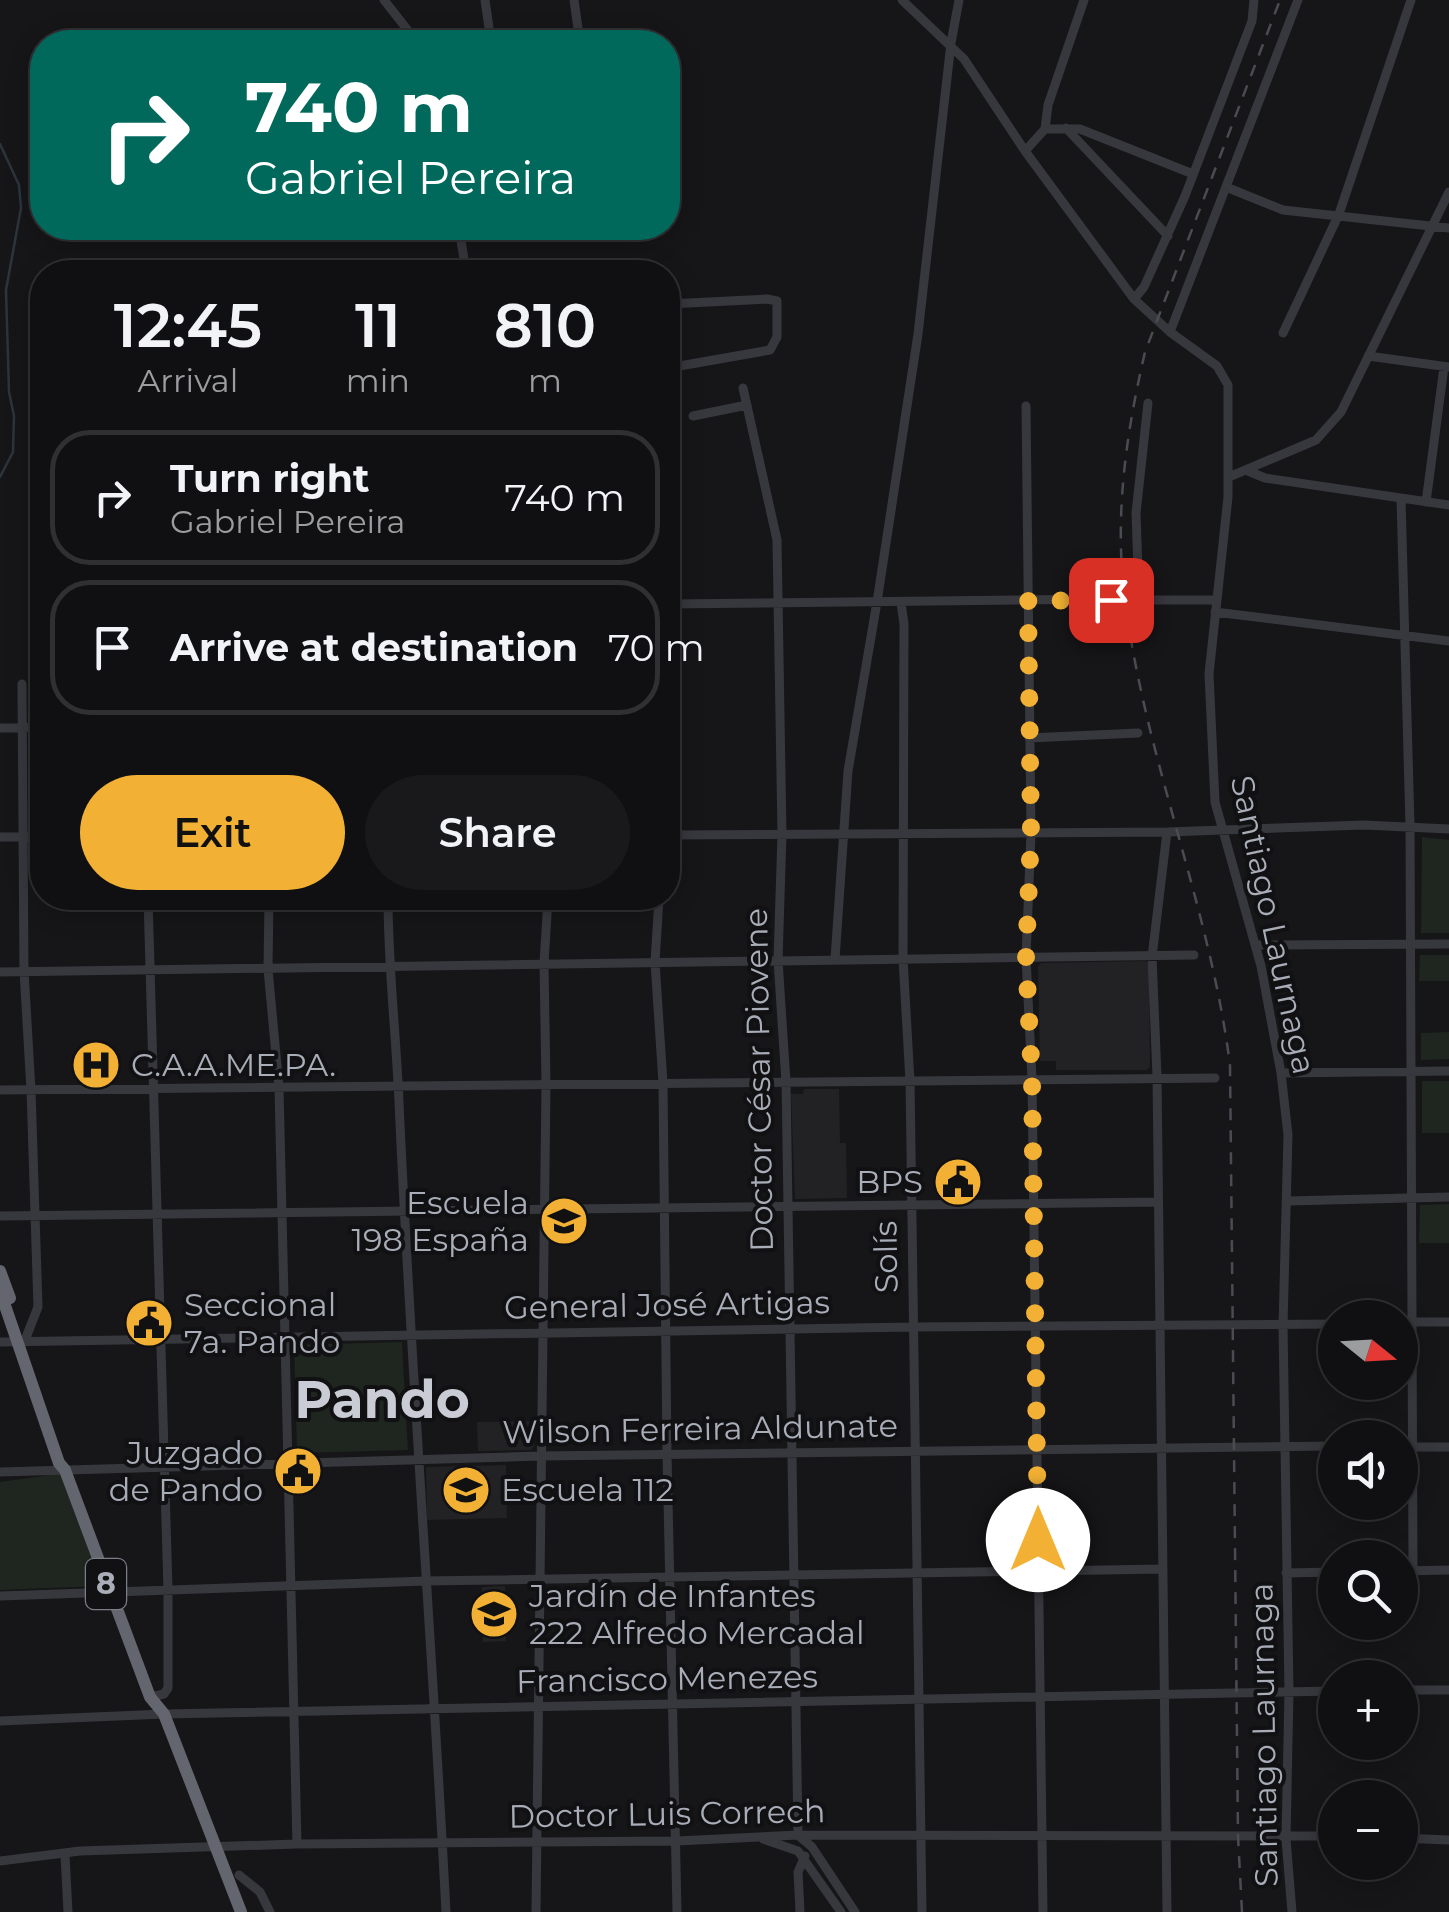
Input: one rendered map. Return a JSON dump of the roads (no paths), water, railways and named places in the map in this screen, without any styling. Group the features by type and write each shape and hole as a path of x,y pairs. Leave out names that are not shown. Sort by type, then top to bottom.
{"highway":[{"name":"8","path":"0,1271 59,1462 150,1697 164,1714 241,1912"},
{"name":"8","path":"0,1291 22,1341"}],"street":[{"path":"384,0 408,30"},
{"path":"485,0 489,30"},
{"path":"574,0 578,30"},
{"name":"Santiago Laurnaga","path":"902,0 951,43 1134,300 1225,375 1230,409 1229,477 1209,674 1215,802 1256,945 1282,1074 1288,1135 1283,1325 1289,1692 1286,1836 1292,1912"},
{"path":"835,959 848,771 918,334 959,0"},
{"path":"1026,151 1046,129 1048,104 1084,0"},
{"path":"1134,300 1168,236 1193,174 1252,21 1254,0"},
{"path":"1170,332 1298,0"},
{"path":"1282,333 1339,214 1411,0"},
{"path":"1066,128 1168,236"},
{"path":"1046,129 1080,130 1193,174"},
{"path":"1226,187 1283,210 1449,228"},
{"path":"1229,477 1299,449 1329,428 1342,412 1449,192"},
{"path":"680,303 777,301 779,324 770,350 680,366"},
{"path":"1368,356 1446,367 1426,502"},
{"name":"Doctor César Piovene","path":"743,388 776,529 782,834 778,960 786,1082 798,1835"},
{"path":"1148,404 1136,513 1139,600 1216,600"},
{"path":"692,416 746,405"},
{"path":"1026,406 1031,833 1026,958 1032,1079 1044,1912"},
{"path":"1248,471 1265,478 1449,505"},
{"path":"1401,499 1410,826 1411,1198 1406,1300"},
{"path":"680,604 1111,600"},
{"name":"Solís","path":"901,602 922,1912"},
{"path":"1215,612 1449,641"},
{"path":"22,684 24,971 32,1090 38,1307 22,1341"},
{"path":"0,728 30,728"},
{"path":"1029,738 1138,734"},
{"path":"680,835 1167,832 1410,826 1449,829"},
{"path":"1167,832 1152,956 1157,1076 1167,1912"},
{"path":"0,837 30,837"},
{"path":"148,910 168,1590 168,1688 164,1694 150,1697"},
{"path":"269,910 268,969 279,1088 297,1844"},
{"path":"388,910 409,1334 446,1912"},
{"path":"536,1912 547,910"},
{"path":"658,910 655,962 663,1083 677,1912"},
{"path":"1256,945 1449,944"},
{"path":"0,972 1194,955"},
{"path":"1282,1074 1449,1071"},
{"path":"0,1090 1215,1078"},
{"path":"1288,1201 1449,1197"},
{"path":"0,1216 1158,1202"},
{"path":"1418,1322 1449,1322"},
{"name":"General José Artigas","path":"0,1342 912,1326 1318,1324"},
{"name":"Wilson Ferreira Aldunate","path":"0,1474 288,1461 1318,1446"},
{"path":"1418,1447 1449,1447"},
{"path":"0,1596 426,1581 1162,1569"},
{"path":"1418,1571 1449,1570"},
{"path":"1286,1573 1318,1572"},
{"path":"1418,1690 1449,1690"},
{"name":"Francisco Menezes","path":"0,1721 164,1714 1318,1691"},
{"path":"787,1846 798,1835 812,1847 855,1912"},
{"name":"Doctor Luis Correch","path":"0,1860 80,1851 297,1844 798,1835 1318,1836"},
{"path":"760,1838 787,1846 804,1858 841,1912"},
{"path":"1418,1839 1449,1840"},
{"path":"800,1912 798,1872 812,1847"},
{"path":"66,1855 68,1912"},
{"path":"239,1875 260,1892 270,1912"}],"waterway":[{"path":"0,144 19,185 21,208 6,290 13,452 0,477"}],"railway":[{"path":"1242,1912 1230,1065 1208,948 1134,659 1122,569 1121,506 1127,444 1145,352 1280,0"}],"place":[{"name":"C.A.A.ME.PA.","path":"96,1065"},
{"name":"BPS","path":"958,1182"},
{"name":"Escuela 198 España","path":"564,1221"},
{"name":"Seccional 7a. Pando","path":"149,1323"},
{"name":"Juzgado de Pando","path":"298,1471"},
{"name":"Escuela 112","path":"466,1490"},
{"name":"Jardín de Infantes 222 Alfredo Mercadal","path":"494,1614"}],"district":[{"name":"Pando","path":"382,1400"}]}
